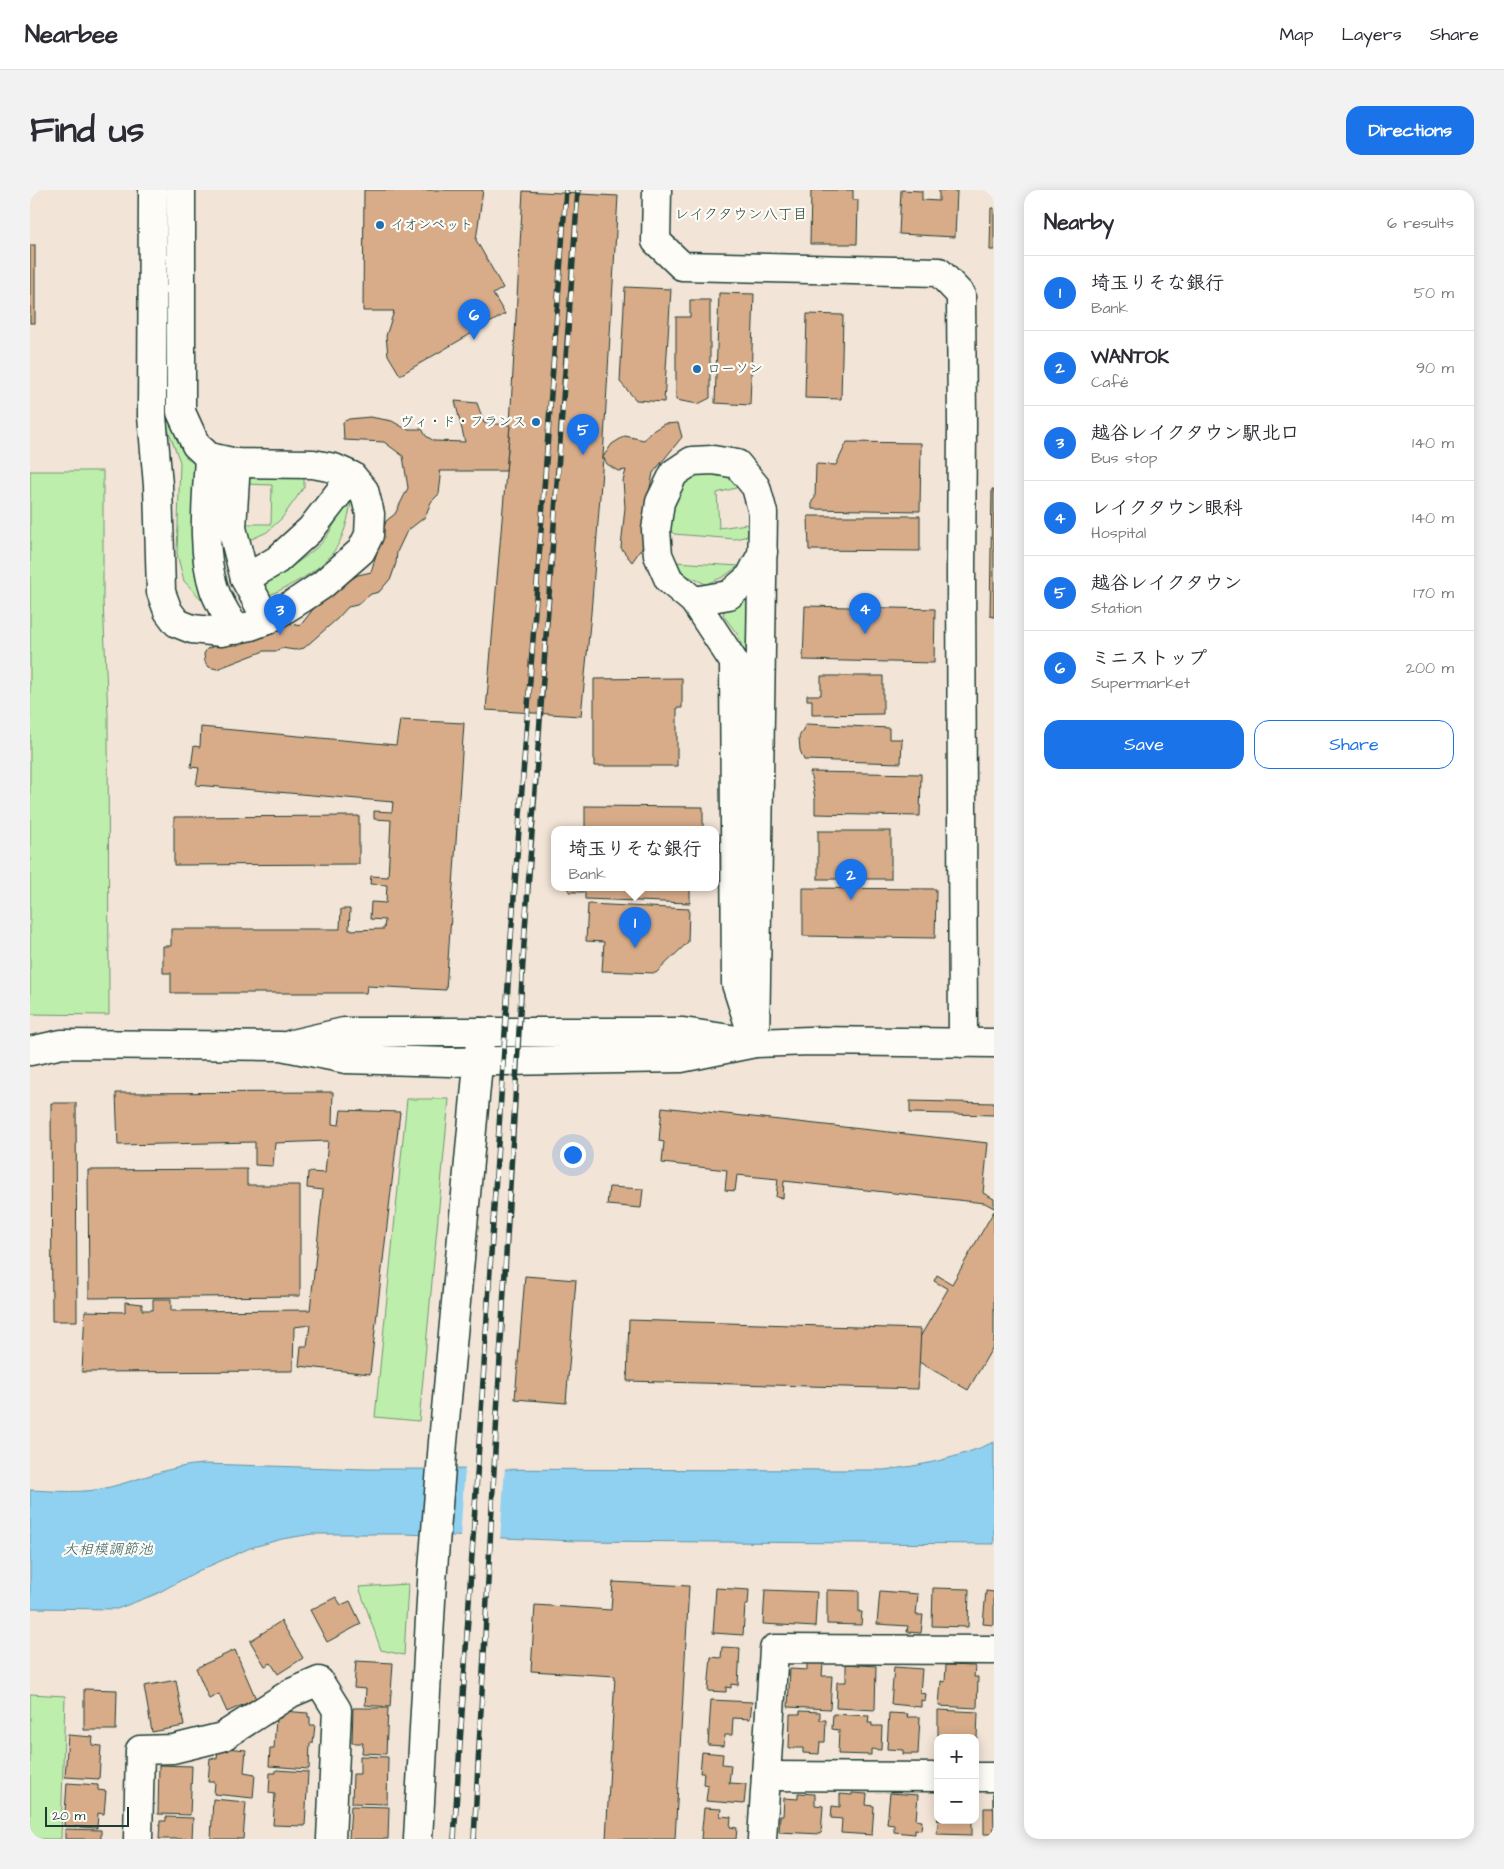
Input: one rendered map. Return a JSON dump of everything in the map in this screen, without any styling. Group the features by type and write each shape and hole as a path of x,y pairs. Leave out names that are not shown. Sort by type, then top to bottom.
{"street":[{"path":"153,190 152,416 158,485 161,592 168,611 177,623 192,629 221,632 236,630 267,620 322,585 361,551 369,535 370,514 364,490 352,476 334,468 313,464 236,464 209,457 196,445 181,412 181,190"},
{"path":"657,190 656,241 682,266 939,272 961,295 963,1043"},
{"path":"209,457 207,502 209,567 214,588 224,611 236,630"},
{"path":"714,460 737,464 756,487 762,513 756,1043 736,984 734,662 694,601 669,580 658,555 656,530 660,502 674,473 692,461 714,460"},
{"path":"236,464 232,528 245,579 267,620"},
{"path":"245,579 277,560 311,529 352,476"},
{"path":"694,601 729,595 750,577 763,552"},
{"path":"282,1046 344,1032 683,1032 756,1043"},
{"path":"418,1839 433,1565 442,1442 477,1061 482,1032"},
{"path":"30,1035 62,1044"},
{"path":"30,1051 62,1044 282,1046 346,1059 450,1062 682,1058 756,1043 819,1041 994,1043"},
{"path":"762,1839 774,1649 994,1650"},
{"path":"138,1839 140,1750 172,1749 222,1737 291,1693 319,1682 337,1710 328,1838"},
{"path":"766,1776 934,1777"},
{"path":"979,1777 994,1777"}],"green space":[{"path":"164,408 175,408 197,462 204,602 184,581 177,554 180,462 168,429"},
{"path":"246,470 304,472 304,487 282,518 267,532 243,543 243,524 271,524 272,485 246,484"},
{"path":"30,471 103,471 103,601 108,716 109,1015 30,1014"},
{"path":"703,473 723,474 739,481 736,488 717,493 719,528 747,524 748,536 735,539 674,534 669,529 674,492 692,475"},
{"path":"346,502 351,503 345,528 337,546 328,559 304,578 267,596 261,584 297,563 315,549 327,536"},
{"path":"675,562 739,566 723,577 706,584 685,575"},
{"path":"742,597 754,603 741,723 741,643 738,635 723,615 726,604"},
{"path":"407,1099 449,1099 419,1421 375,1417"},
{"path":"408,1584 404,1655 381,1650 359,1587"},
{"path":"30,1694 65,1696 61,1839 30,1839"}],"water":[{"name":"大相模調節池","path":"994,1442 994,1544 577,1541 404,1534 312,1534 282,1539 250,1548 198,1571 156,1594 117,1609 30,1608 30,1490 90,1491 122,1484 168,1470 203,1464 367,1469 883,1470 940,1460 967,1453"}],"pier":[{"path":"465,1466 505,1466 500,1540 460,1539"}],"building":[{"path":"364,190 483,190 476,240 503,288 493,294 505,314 400,375 388,355 386,336 394,311 363,311"},
{"path":"811,190 853,190 853,200 858,200 857,244 810,244"},
{"path":"901,190 922,191 922,200 939,201 939,190 957,191 955,237 899,234"},
{"path":"523,191 618,196 603,457 581,716 486,710 510,425"},
{"path":"991,208 994,208 994,250 990,250"},
{"path":"30,245 35,245 35,323 30,323"},
{"path":"625,287 671,289 664,402 636,400 620,382"},
{"path":"719,293 754,294 750,405 715,403"},
{"path":"690,300 710,300 710,398 698,404 676,400 676,317 690,317"},
{"path":"807,314 843,315 841,399 805,398"},
{"path":"455,401 477,403 484,423 510,425 506,471 439,471 441,477 439,494 431,502 425,517 407,531 397,552 391,578 379,592 371,594 357,605 348,607 304,648 295,650 281,648 276,651 264,651 217,669 209,667 205,662 204,654 207,649 237,637 288,623 300,626 321,599 358,575 371,572 386,521 395,514 408,488 403,456 384,442 344,440 343,422 349,419 370,417 392,421 406,429 422,429 426,436 434,441 465,442"},
{"path":"678,423 682,437 653,473 647,503 646,542 632,562 621,548 625,507 623,481 626,470 618,471 607,464 603,457 612,444 625,436 644,440 651,432 664,424"},
{"path":"847,442 921,443 920,511 812,509 812,501 815,498 816,464 836,465"},
{"path":"992,489 994,489 994,617 990,616"},
{"path":"808,516 920,516 920,551 809,550"},
{"path":"805,606 935,609 934,663 803,660"},
{"path":"821,676 883,676 883,714 812,715 812,700 807,700 807,695 821,695"},
{"path":"682,678 682,708 677,708 677,766 594,766 594,679"},
{"path":"400,720 464,723 446,990 367,986 366,993 171,993 171,973 163,973 163,946 171,946 171,929 340,929 341,909 350,909 349,930 384,929 385,920 370,919 371,902 386,903 387,885 370,884 371,876 388,877 391,820 374,819 374,811 392,812 393,802 196,785 199,768 191,767 194,746 200,747 201,727 396,745"},
{"path":"806,724 889,728 889,739 902,739 901,763 804,760 800,750 799,737"},
{"path":"810,772 921,774 920,816 815,814 815,798"},
{"path":"585,806 703,807 703,826 585,826"},
{"path":"359,816 359,864 174,865 174,817"},
{"path":"818,831 891,831 891,879 818,879"},
{"path":"803,888 936,889 935,938 803,936"},
{"path":"690,891 690,903 585,899 585,892 569,892"},
{"path":"588,904 689,909 688,942 656,973 602,971 604,942 586,941"},
{"path":"333,1092 332,1124 339,1125 341,1110 400,1112 370,1374 299,1366 301,1346 307,1346 310,1325 294,1327 293,1371 82,1372 85,1311 125,1312 125,1302 142,1304 142,1310 153,1310 153,1299 171,1299 171,1311 310,1310 323,1190 307,1188 308,1172 325,1173 328,1141 275,1143 273,1166 255,1165 255,1142 118,1145 116,1093"},
{"path":"910,1101 994,1103 994,1115 910,1113"},
{"path":"51,1103 76,1103 77,1321 52,1321"},
{"path":"662,1107 988,1143 983,1193 994,1199 994,1208 985,1203 784,1181 783,1198 776,1197 778,1179 737,1175 735,1191 725,1190 727,1170 662,1163 664,1142 659,1141"},
{"path":"247,1169 247,1185 300,1185 300,1296 89,1298 88,1170"},
{"path":"609,1187 643,1189 641,1208 607,1205"},
{"path":"994,1211 994,1345 968,1390 919,1362 920,1337 948,1289 934,1281 937,1275 952,1284"},
{"path":"525,1276 576,1280 566,1403 515,1399"},
{"path":"629,1320 921,1329 918,1389 627,1381"},
{"path":"613,1582 689,1586 675,1839 606,1839 615,1676 531,1671 535,1605 611,1610"},
{"path":"716,1588 749,1590 748,1605 745,1605 743,1635 713,1633"},
{"path":"933,1588 969,1589 968,1627 932,1626"},
{"path":"765,1590 817,1592 815,1627 763,1624"},
{"path":"827,1590 859,1591 859,1612 862,1612 861,1625 827,1624"},
{"path":"880,1591 918,1594 916,1615 923,1615 921,1633 907,1632 908,1626 877,1624"},
{"path":"986,1591 994,1592 994,1625 983,1624"},
{"path":"336,1597 341,1605 350,1601 361,1624 327,1642 310,1610"},
{"path":"281,1621 303,1658 278,1674 271,1663 265,1666 250,1641"},
{"path":"722,1647 740,1648 738,1685 731,1684 731,1688 726,1687 726,1692 708,1691 711,1657 721,1658"},
{"path":"235,1650 256,1699 227,1712 219,1694 209,1699 196,1668"},
{"path":"356,1661 393,1663 390,1707 365,1705 366,1689 354,1688"},
{"path":"807,1662 823,1663 822,1676 832,1676 830,1709 788,1707 790,1669 807,1670"},
{"path":"846,1664 876,1666 875,1710 836,1708 837,1682 846,1682"},
{"path":"946,1665 975,1666 974,1677 978,1677 977,1708 939,1706 941,1681 945,1682"},
{"path":"894,1667 922,1669 920,1693 926,1694 925,1701 921,1700 921,1707 891,1704"},
{"path":"176,1680 184,1726 152,1732 144,1686"},
{"path":"84,1689 117,1690 116,1730 84,1730"},
{"path":"711,1700 752,1702 750,1719 733,1718 732,1735 725,1735 724,1746 708,1745"},
{"path":"353,1708 388,1708 386,1754 362,1753 363,1743 352,1743"},
{"path":"938,1710 978,1712 977,1734 938,1734"},
{"path":"282,1711 308,1713 310,1725 315,1725 313,1743 310,1743 309,1769 269,1766 270,1749 274,1749 276,1718 281,1718"},
{"path":"800,1711 820,1712 820,1720 826,1720 825,1742 820,1742 819,1754 803,1753 803,1748 789,1748 790,1714 800,1714"},
{"path":"889,1713 908,1714 907,1717 920,1717 918,1754 903,1754 903,1750 887,1749"},
{"path":"833,1714 869,1716 868,1723 872,1723 872,1726 882,1726 881,1750 871,1749 871,1755 838,1754 839,1730 832,1729"},
{"path":"68,1735 93,1737 92,1745 101,1746 99,1779 65,1777"},
{"path":"218,1747 246,1750 244,1772 255,1774 253,1798 214,1794 215,1782 208,1782 210,1758 217,1759"},
{"path":"702,1752 723,1754 722,1764 731,1765 729,1783 746,1784 744,1804 706,1801 708,1785 703,1784 704,1773 700,1773"},
{"path":"360,1756 388,1757 387,1804 352,1803 353,1774 360,1774"},
{"path":"159,1765 192,1766 190,1815 158,1814"},
{"path":"276,1770 308,1772 305,1826 273,1825 275,1794 269,1793 270,1773 276,1773"},
{"path":"67,1783 98,1785 98,1790 106,1791 104,1814 98,1813 97,1828 64,1826"},
{"path":"993,1791 994,1834 984,1834 984,1808 993,1808"},
{"path":"798,1793 815,1794 815,1805 823,1806 821,1834 779,1832 780,1816 783,1816 784,1798 798,1799"},
{"path":"852,1793 867,1794 866,1805 874,1806 872,1835 841,1833 842,1819 831,1818 832,1806 840,1807 840,1794 852,1795"},
{"path":"890,1793 918,1795 916,1820 922,1821 921,1830 915,1829 915,1834 894,1832 894,1825 887,1824"},
{"path":"213,1799 246,1802 243,1839 211,1839"},
{"path":"351,1806 389,1807 388,1839 349,1839"},
{"path":"704,1808 721,1809 720,1816 731,1817 730,1827 737,1828 736,1839 701,1839"},
{"path":"166,1817 193,1818 192,1839 159,1839 160,1821 166,1821"},
{"path":"938,1824 972,1824 972,1835 937,1834"},
{"path":"65,1829 101,1830 101,1839 65,1839"}],"railway":[{"path":"454,1839 511,938 566,190"},
{"path":"474,1839 524,944 578,190"}],"place":[{"name":"イオンペット","path":"380,225"},
{"name":"ミニストップ","path":"474,340"},
{"name":"ローソン","path":"697,369"},
{"name":"ヴィ・ド・フランス","path":"536,422"},
{"name":"越谷レイクタウン","path":"583,455"},
{"name":"レイクタウン眼科","path":"865,634"},
{"name":"越谷レイクタウン駅北口","path":"280,635"},
{"name":"WANTOK","path":"851,900"},
{"name":"埼玉りそな銀行","path":"635,948"}],"district":[{"name":"レイクタウン八丁目","path":"741,214"}]}
